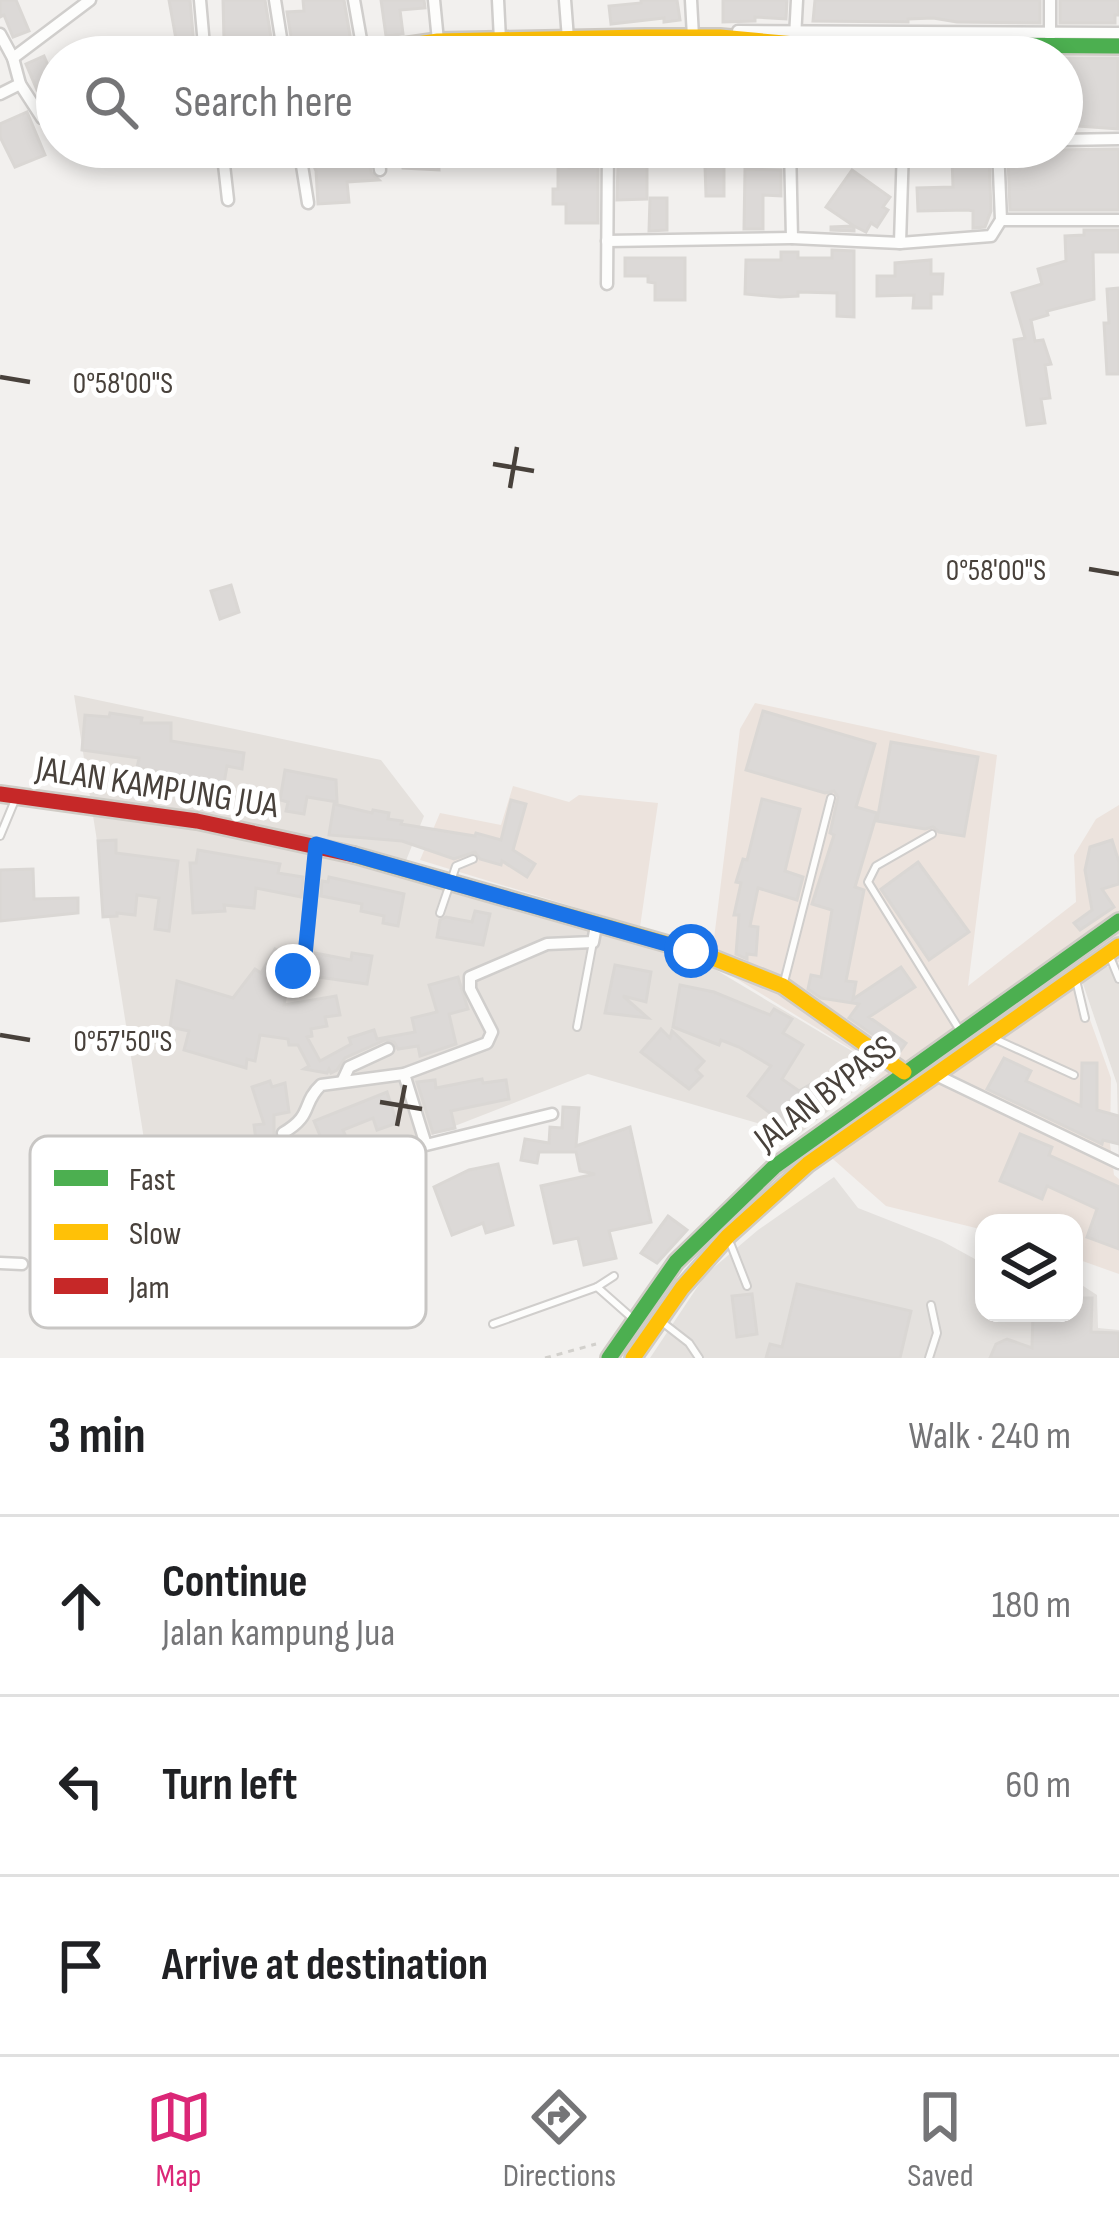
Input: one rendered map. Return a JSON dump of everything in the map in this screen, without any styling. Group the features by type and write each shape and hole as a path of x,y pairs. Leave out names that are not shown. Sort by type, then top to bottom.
{"main road":[{"path":"723,36 738,31"},
{"path":"1083,42 1119,46"},
{"name":"JALAN KAMPUNG JUA","path":"8,795 197,821 316,844 449,880 595,934 703,954 783,986 904,1072"},
{"name":"JALAN BYPASS","path":"612,1354 676,1262 758,1181 1119,921"},
{"name":"JALAN BYPASS","path":"633,1358 728,1236 808,1164 1114,950"}],"street":[{"path":"42,36 90,0"},
{"path":"200,0 204,36"},
{"path":"275,0 281,36"},
{"path":"354,0 360,36"},
{"path":"434,0 438,36"},
{"path":"497,0 500,36"},
{"path":"566,0 568,36"},
{"path":"691,0 693,36"},
{"path":"795,36 797,0"},
{"path":"1050,0 1050,36"},
{"path":"738,31 762,36"},
{"path":"1078,36 1119,33"},
{"path":"0,34 20,84 36,109"},
{"path":"13,58 36,41"},
{"path":"0,94 20,84"},
{"path":"1083,140 1119,139"},
{"path":"224,168 228,200"},
{"path":"302,168 308,203"},
{"path":"608,168 608,284"},
{"path":"790,168 792,238"},
{"path":"900,243 902,168"},
{"path":"608,241 792,238 900,243 987,238 1001,220 999,168"},
{"path":"1001,220 1119,220"},
{"path":"293,971 305,955 316,844"},
{"path":"283,1133 305,1118 316,1088 343,1080 363,1082 404,1074 457,1058 491,1040 487,1019 470,989 474,973 561,941 595,934"},
{"path":"343,1080 349,1067 388,1049"},
{"path":"404,1074 423,1136"},
{"path":"933,1074 1119,1162"},
{"path":"426,1145 551,1114"},
{"path":"0,1263 22,1264"}],"lane":[{"path":"0,836 8,795"},
{"path":"783,986 831,798"},
{"path":"932,834 876,866 868,882 961,1032"},
{"path":"440,913 458,865 473,859"},
{"path":"577,1027 595,934"},
{"path":"1114,950 1119,979"},
{"path":"1075,977 1085,1018"},
{"path":"991,1038 1075,1076"},
{"path":"728,1236 747,1286"},
{"path":"493,1324 597,1287 614,1276"},
{"path":"597,1287 633,1320"},
{"path":"929,1358 937,1333 931,1305"},
{"path":"659,1319 689,1343 699,1358"}],"path":[{"path":"545,1358 598,1343 612,1354"}],"shaded area":[{"path":"74,695 381,760 424,816 403,868 696,958 882,1069 798,1135 588,1074 426,1137 143,1136"},
{"path":"755,703 997,755 968,986 1076,902 1074,855 1096,819 1119,805 1119,962 1071,967 1111,1078 1110,1144 1114,1175 1119,1179 1119,1274 1083,1261 1083,1214 975,1214 975,1228 886,1206 808,1137 885,1070 711,963 740,729"},
{"path":"513,786 569,802 579,795 658,803 640,927 420,860 440,813 501,825"},
{"path":"1119,966 1119,1170 1117,1084 1078,969"},
{"path":"834,1177 858,1208 975,1259 975,1322 1083,1322 1083,1286 1097,1295 1098,1328 1119,1330 1119,1358 650,1358 706,1274 758,1230"}],"building":[{"path":"0,0 16,0 29,31 13,37 4,15 0,17"},
{"path":"169,0 190,0 193,36 175,36"},
{"path":"223,0 265,0 271,36 224,36"},
{"path":"303,0 344,0 350,36 291,36 287,12 304,11"},
{"path":"381,0 424,0 425,8 400,10 403,34 386,36"},
{"path":"677,0 680,20 611,24 609,6"},
{"path":"723,0 787,0 786,19 723,22"},
{"path":"815,0 1040,0 1040,23 933,18 813,21"},
{"path":"1060,0 1119,0 1119,15 1115,23 1060,23"},
{"path":"1083,58 1118,58 1118,129 1083,126"},
{"path":"36,60 36,88 26,64"},
{"path":"27,112 36,134 36,159 15,167 0,137 0,124"},
{"path":"1119,149 1119,210 1010,210 1008,168 1083,168 1083,150"},
{"path":"370,168 379,180 347,182 349,202 318,204 316,171"},
{"path":"558,168 598,168 598,223 566,223 566,204 553,204 553,189 558,189"},
{"path":"618,168 647,168 647,199 617,200"},
{"path":"705,168 724,168 724,196 706,196"},
{"path":"952,168 989,168 991,211 985,227 973,228 973,211 918,211 917,188 953,187"},
{"path":"745,169 781,170 781,196 763,195 763,229 744,229"},
{"path":"852,170 890,197 877,227 871,223 866,232 826,207"},
{"path":"650,198 667,198 667,230 649,231"},
{"path":"854,226 854,231 831,230 831,227"},
{"path":"1084,230 1119,230 1119,252 1093,252 1094,299 1031,320 1035,341 1043,340 1051,364 1045,365 1050,398 1041,399 1045,423 1027,425 1014,340 1025,338 1012,293 1042,284 1038,269 1066,261 1065,236 1084,235"},
{"path":"832,250 854,251 854,317 837,316 837,293 745,294 746,260 781,260 781,252 798,252 798,258 832,258"},
{"path":"625,258 685,258 685,300 655,300 655,283 648,282 648,276 625,276"},
{"path":"931,260 931,274 943,274 942,294 931,294 931,308 913,308 914,295 877,296 877,276 895,276 895,263"},
{"path":"1119,288 1119,374 1107,374 1107,289"},
{"path":"231,585 239,612 220,619 211,591"},
{"path":"763,711 875,744 856,807 877,813 855,887 864,890 846,981 856,982 853,999 901,967 915,987 869,1017 906,1043 899,1053 849,1018 859,1004 821,998 808,989 811,975 821,977 832,910 812,904 834,835 830,833 838,797 834,791 825,793 746,770"},
{"path":"110,713 142,718 141,723 171,723 171,741 244,753 242,769 227,766 223,789 180,781 178,793 166,791 170,773 137,768 139,758 82,750 85,715 109,717"},
{"path":"891,742 978,757 964,836 933,827 877,821"},
{"path":"285,770 336,780 337,802 307,797 304,814 286,811 288,802 280,800"},
{"path":"762,799 800,809 785,871 803,877 797,900 758,888 750,926 758,927 756,955 747,954 747,959 736,954 739,915 734,915 741,883 736,882 743,859 747,860"},
{"path":"511,800 526,804 513,850 535,864 527,877 502,861 501,865 480,859 475,852 454,859 402,841 329,835 334,804 389,813 388,819 401,824 501,840"},
{"path":"116,840 116,853 178,861 169,931 155,929 159,898 137,895 135,915 103,917 98,841"},
{"path":"1112,840 1119,884 1102,889 1114,907 1080,930 1074,923 1092,910 1085,870 1090,847"},
{"path":"198,850 280,864 278,873 303,877 301,897 256,888 254,908 224,905 225,911 193,913 190,863 196,863"},
{"path":"918,862 969,932 929,960 881,889"},
{"path":"33,869 34,899 78,898 78,913 0,921 0,870"},
{"path":"329,877 404,894 398,926 383,923 384,916 361,911 362,904 321,896 322,881 328,882"},
{"path":"475,911 490,914 483,945 437,937 440,920 472,922"},
{"path":"275,949 290,959 275,991 286,992 284,1005 336,996 340,1015 325,1017 327,1026 311,1029 312,1036 307,1037 320,1061 351,1044 349,1038 374,1030 377,1039 415,1032 412,1018 437,1012 429,985 458,977 468,1009 449,1014 456,1044 420,1056 418,1046 398,1049 385,1040 345,1058 331,1073 329,1069 327,1073 304,1069 309,1066 298,1045 289,1045 288,1039 260,1035 255,1061 247,1059 246,1068 184,1050 189,1031 170,1027 177,981 233,998 255,969 261,973"},
{"path":"315,953 351,960 352,953 372,956 367,984 311,976"},
{"path":"615,965 651,972 646,1002 623,996 648,1018 605,1013"},
{"path":"680,985 714,992 770,1015 774,1009 792,1019 783,1033 803,1045 782,1079 799,1091 839,1068 851,1089 817,1109 810,1097 787,1126 748,1096 771,1066 739,1047 721,1040 719,1045 673,1027"},
{"path":"661,1029 670,1038 672,1031 704,1061 696,1070 702,1076 689,1089 641,1052"},
{"path":"1004,1058 1031,1071 1026,1081 1081,1106 1082,1063 1097,1063 1097,1110 1119,1116 1119,1144 1103,1140 1102,1144 987,1089"},
{"path":"482,1079 483,1083 506,1080 509,1099 451,1111 455,1128 433,1133 417,1082 435,1080 436,1088"},
{"path":"270,1081 272,1087 285,1083 289,1112 274,1115 274,1136 255,1136 254,1125 264,1124 252,1087"},
{"path":"387,1092 397,1123 377,1130 373,1118 343,1130 346,1136 320,1136 314,1121"},
{"path":"563,1107 579,1108 576,1146 630,1127 651,1222 609,1231 616,1258 584,1265 578,1238 554,1243 541,1186 595,1174 580,1171 576,1152 539,1152 537,1163 521,1160 525,1139 549,1143 550,1127 562,1128"},
{"path":"1020,1134 1052,1147 1049,1155 1119,1187 1119,1249 1087,1237 1097,1209 1047,1186 1042,1199 1000,1181"},
{"path":"498,1164 513,1225 486,1233 483,1223 452,1235 434,1187 469,1170"},
{"path":"668,1216 687,1230 657,1263 641,1253"},
{"path":"797,1284 911,1311 900,1358 766,1358 770,1344 782,1347"},
{"path":"752,1294 757,1334 737,1337 732,1296"},
{"path":"1083,1298 1092,1298 1091,1332 1119,1333 1119,1358 990,1358 996,1344 1007,1339 1032,1348 1033,1322 1083,1322"}],"traffic: fast":[{"path":"1083,46 1119,46"},
{"path":"609,1358 676,1262 774,1167 1119,921"}],"traffic: slow":[{"path":"354,855 703,954 783,986 904,1072"},
{"path":"633,1358 682,1288 728,1236 808,1164 1119,946"}],"traffic: jam":[{"path":"0,794 197,821 354,855"}],"route":[{"path":"293,971 305,955 316,844 691,951"}]}
